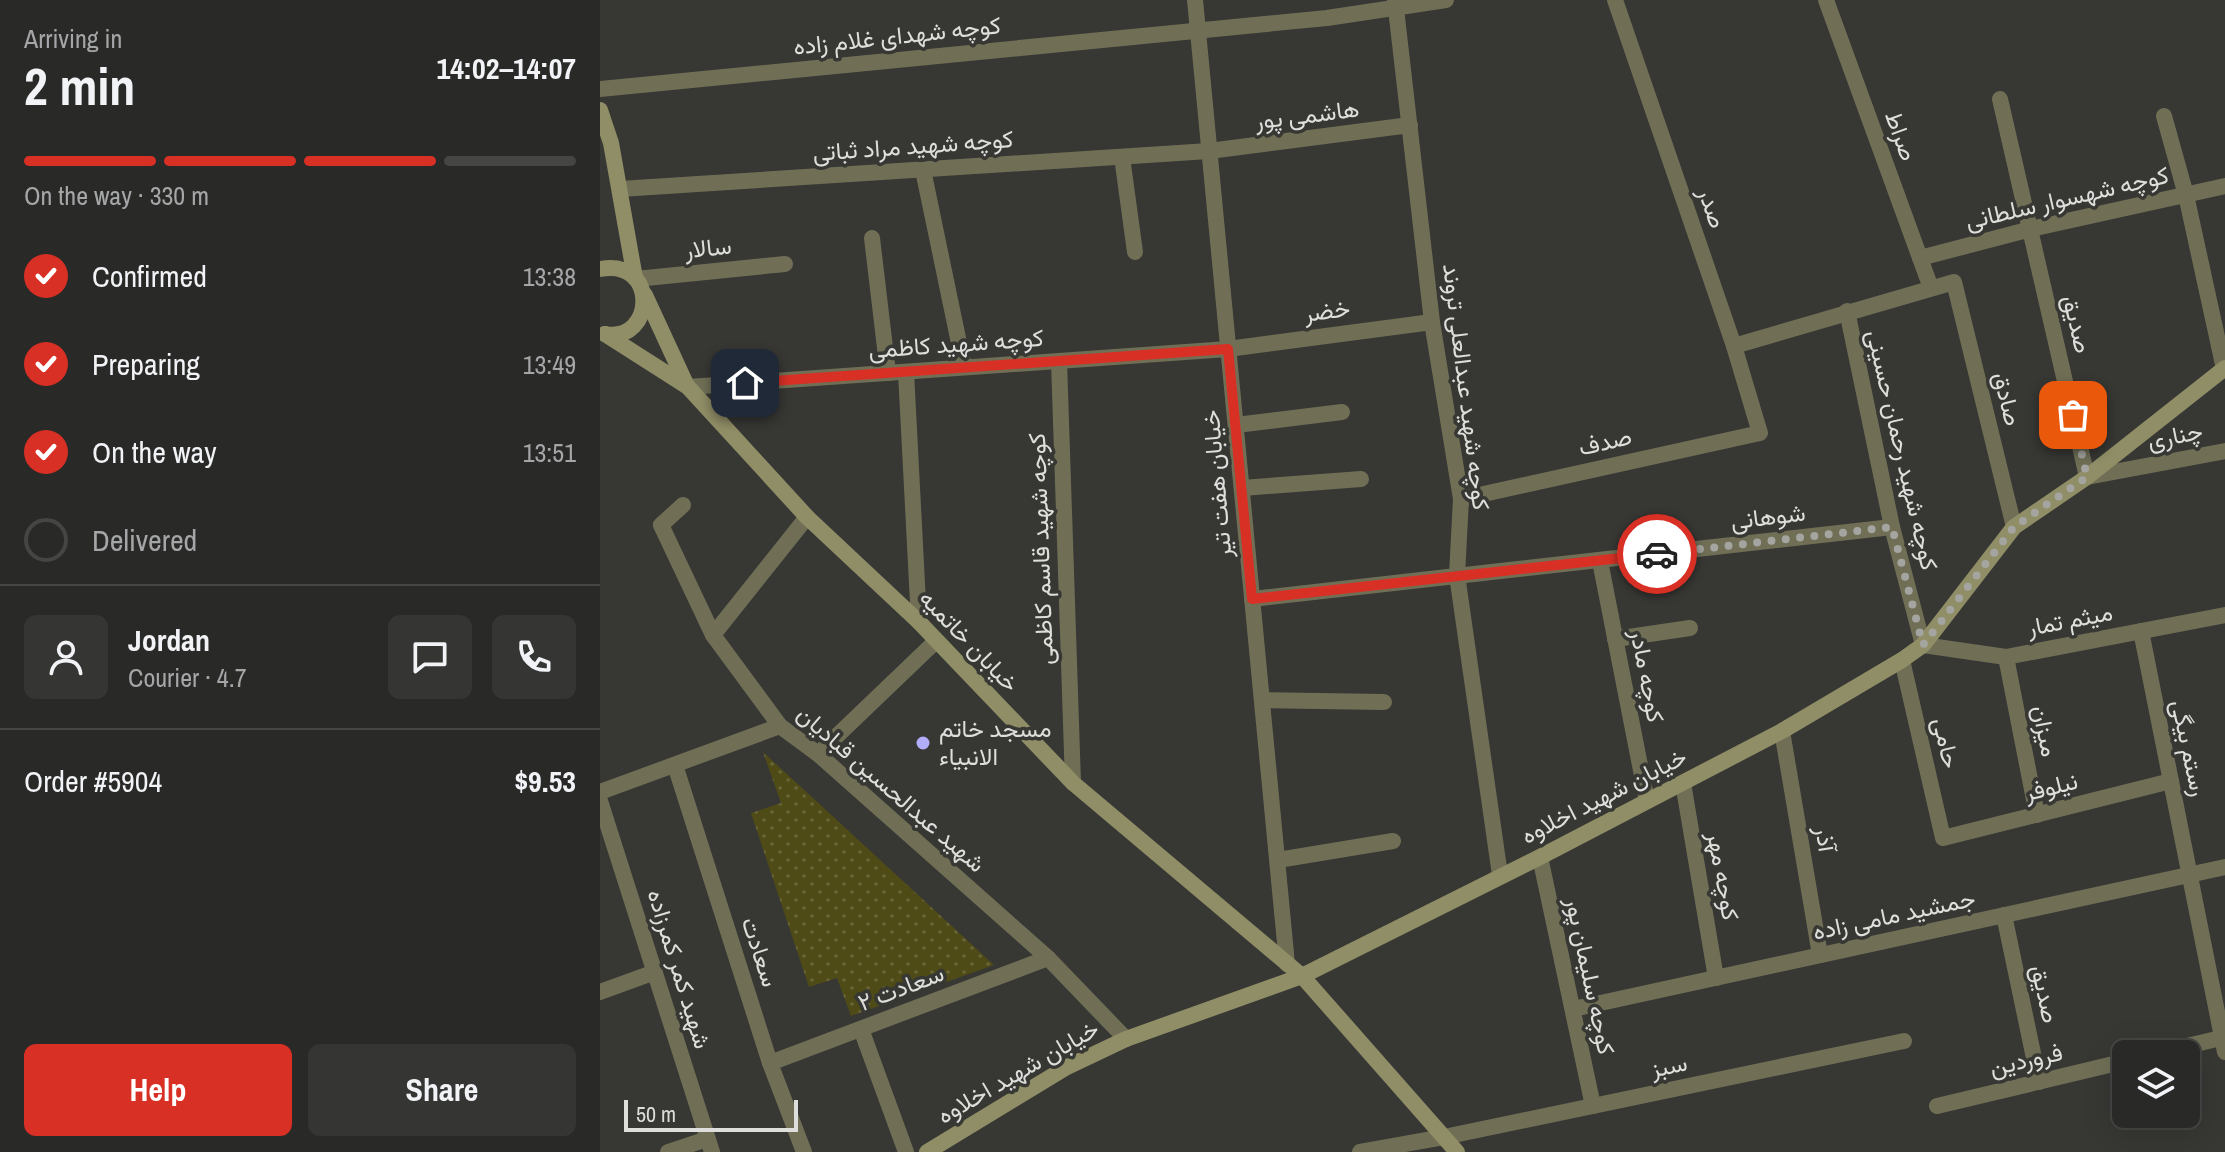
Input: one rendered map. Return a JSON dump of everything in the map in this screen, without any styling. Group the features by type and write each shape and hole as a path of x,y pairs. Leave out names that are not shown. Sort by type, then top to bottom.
{"street":[{"name":"خیابان هفت تیر","path":"1195,0 1287,964"},
{"path":"1327,0 1327,18"},
{"name":"کوچه شهدای غلام زاده","path":"600,89 1327,18 1395,4 1446,0"},
{"name":"صدر","path":"1615,0 1734,346 1760,433"},
{"name":"صراط","path":"1826,0 1931,288"},
{"name":"کوچه شهید عبدالعلی تروند","path":"1395,4 1432,322 1461,499 1457,575 1500,875"},
{"name":"صدیق","path":"2000,99 2087,477"},
{"path":"600,110 611,143 644,302 642,315 634,326 623,333 602,333"},
{"path":"2164,116 2186,195 2224,368"},
{"name":"هاشمی پور","path":"1209,151 1410,125"},
{"name":"کوچه شهید مراد ثباتی","path":"620,189 1209,151"},
{"path":"1122,157 1135,252"},
{"path":"923,170 964,367"},
{"name":"کوچه شهسوار سلطانی","path":"1920,258 2031,229 2225,186"},
{"path":"872,238 888,373"},
{"name":"سالار","path":"638,282 785,264"},
{"path":"600,269 611,267 624,270 638,282"},
{"name":"خیابان خاتمیه","path":"638,282 688,387"},
{"name":"صادق","path":"1931,288 1954,282 2014,527"},
{"path":"1734,346 1931,288"},
{"name":"کوچه شهید رحمان حسینی","path":"1847,311 1892,527 1923,645"},
{"name":"خضر","path":"1228,349 1432,322"},
{"name":"خیابان خاتمیه","path":"602,333 688,387 807,517 919,622 1073,783 1302,976"},
{"name":"کوچه شهید کاظمی","path":"688,387 1228,349"},
{"name":"کوچه شهید قاسم کاظمی","path":"1059,361 1073,783"},
{"name":"خیابان شهید اخلاوه","path":"927,1152 1067,1067 1126,1039 1302,976 1782,731 1902,660 1923,645 2014,527 2087,477 2224,368"},
{"path":"906,372 919,622"},
{"path":"1236,425 1342,412"},
{"name":"صدف","path":"1461,499 1760,433"},
{"name":"چناری","path":"2087,477 2225,451"},
{"path":"1242,488 1361,479"},
{"name":"شهید عبدالحسین قبادیان","path":"683,505 661,525 713,635 780,726 818,754 1048,958 1126,1039"},
{"path":"713,635 807,517"},
{"name":"شوهانی","path":"1252,599 1892,527"},
{"name":"کوچه مادر","path":"1600,561 1647,801"},
{"name":"میثم تمار","path":"1923,645 2006,657 2225,615"},
{"path":"1615,639 1690,628"},
{"name":"رستم بیگی","path":"2141,631 2224,1042"},
{"path":"818,754 936,641"},
{"name":"میزان","path":"2006,657 2037,815"},
{"name":"حامی","path":"1902,660 1943,838"},
{"path":"1262,700 1384,702"},
{"path":"600,792 780,726"},
{"name":"آذر","path":"1782,731 1820,955"},
{"name":"سعادت","path":"675,765 770,1063 804,1152"},
{"name":"نیلوفر","path":"1943,838 2171,781"},
{"name":"کوچه مهر","path":"1683,783 1716,978"},
{"name":"شهید کمر کمرزاده","path":"601,808 709,1146"},
{"path":"1278,860 1393,841"},
{"name":"کوچه سلیمان پور","path":"1540,857 1593,1106"},
{"name":"جمشید مامی زاده","path":"1573,1009 2225,867"},
{"name":"صدیق","path":"2004,915 2039,1082"},
{"name":"سعادت ۲","path":"770,1063 1048,958"},
{"path":"600,992 655,972"},
{"path":"1302,976 1457,1152"},
{"path":"861,1029 906,1152"},
{"name":"سبز","path":"1360,1152 1904,1041"},
{"path":"2200,1046 2224,1042"},
{"name":"فروردین","path":"1937,1106 2112,1064"},
{"path":"668,1152 709,1146"}],"shaded area":[{"path":"763,752 994,965 851,1016 837,978 809,987 751,813 781,803"}],"way so far":[{"path":"1657,554 1892,527 1923,645 2014,527 2087,477 2073,415"}],"place":[{"name":"مسجد خاتم الانبیاء","path":"923,743"}],"route":[{"path":"745,383 1228,349 1252,599 1657,554"}]}
